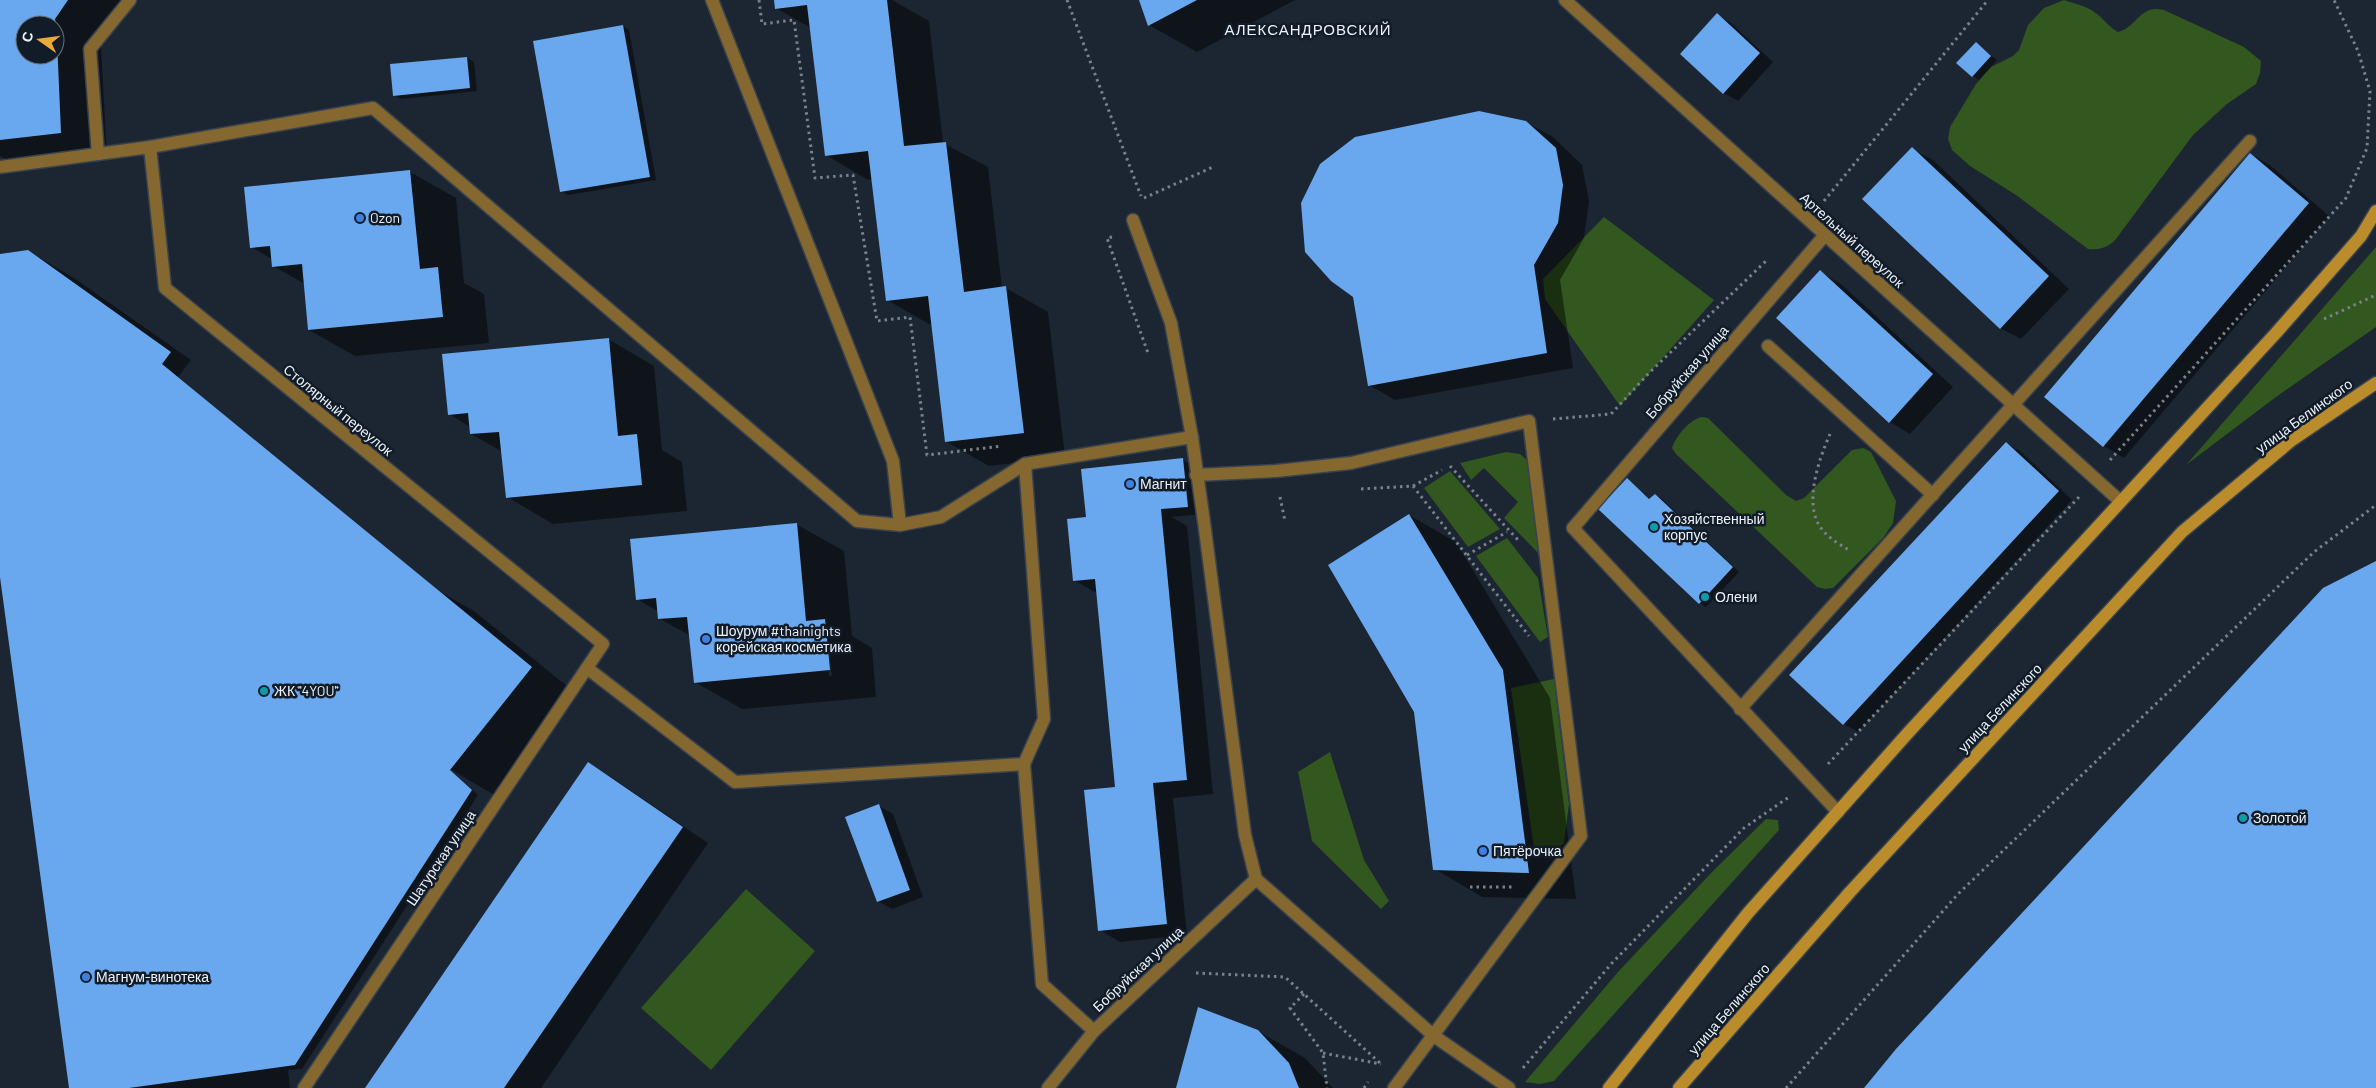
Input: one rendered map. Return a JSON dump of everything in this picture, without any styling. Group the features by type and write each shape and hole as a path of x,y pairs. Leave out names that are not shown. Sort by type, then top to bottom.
{"main road":[{"path":"1609,1088 1748,913 2120,501 2276,333 2361,236 2376,211"},
{"name":"улица Белинского","path":"1679,1088 1850,892 2182,532 2292,440 2376,383"}],"street":[{"path":"98,154 90,49 130,0"},
{"path":"712,0 893,461 900,525"},
{"name":"Артельный переулок","path":"1565,0 2120,501"},
{"path":"0,167 150,147 373,108 858,521 900,525 941,517 1025,464 1192,437"},
{"path":"1838,812 1740,709 2250,141"},
{"name":"Столярный переулок","path":"150,147 165,288 603,644"},
{"path":"1132,220 1171,324 1192,437 1245,835 1256,879 1434,1036 1508,1087"},
{"name":"Бобруйская улица","path":"1740,709 1573,528 1825,236"},
{"path":"1768,346 1934,495"},
{"path":"1196,475 1276,471 1351,463 1529,421 1581,836 1394,1088"},
{"path":"1025,464 1044,719 1024,764 1042,984 1094,1031"},
{"name":"Шатурская улица","path":"304,1088 603,644"},
{"path":"587,668 735,782 1024,764"},
{"name":"Бобруйская улица","path":"1048,1088 1094,1031 1256,879"}],"path":[{"path":"759,0 762,24 794,20 815,178 853,175 876,321 910,317 927,455 1004,446"},
{"path":"1067,0 1142,199"},
{"path":"1808,220 1988,0"},
{"path":"1508,1087 1612,963 1744,828 1810,782 2095,479 2346,198 2367,148 2370,91 2358,51 2334,0"},
{"path":"1529,421 1611,414 1649,373 1774,254"},
{"path":"1840,411 1822,454 1814,484 1814,512 1820,528 1832,540 1857,555 1869,567"},
{"path":"1356,489 1413,486 1450,465 1548,574"},
{"path":"1413,486 1531,638"},
{"path":"1786,1088 1958,894 2314,552 2376,505"},
{"path":"1467,555 1507,532"},
{"path":"1470,887 1543,888"},
{"path":"1196,973 1285,977 1381,1064"},
{"path":"1304,994 1290,1008 1323,1053 1327,1088"},
{"path":"1323,1053 1381,1064"},
{"path":"1375,1072 1381,1064"},
{"path":"1364,1088 1370,1080"}],"green space":[{"path":"2064,0 2093,11 2118,32 2130,26 2149,10 2164,10 2244,47 2261,61 2260,73 2256,84 2227,104 2193,135 2116,239 2110,245 2100,249 2088,249 2016,195 1970,166 1952,150 1948,139 1950,127 1976,84 1991,67 2013,56 2019,50 2028,25 2044,8"},
{"path":"1604,217 1714,300 1620,406 1545,299 1543,279"},
{"path":"2376,247 2376,327 2276,397 2186,465"},
{"path":"1697,418 1708,418 1786,495 1796,501 1804,498 1852,450 1863,448 1871,452 1896,501 1893,523 1883,538 1833,588 1817,587 1676,454 1672,448 1680,433"},
{"path":"1506,452 1520,454 1528,461 1542,557 1504,518 1518,502 1484,468 1471,480 1460,463"},
{"path":"1450,471 1500,529 1468,547 1424,488"},
{"path":"1507,538 1538,578 1548,637 1540,642 1476,556"},
{"path":"1554,679 1569,804 1564,843 1554,851 1535,855 1511,688"},
{"path":"1330,752 1364,860 1389,901 1381,909 1312,841 1298,772"},
{"path":"1766,819 1778,820 1779,830 1554,1081 1540,1084 1525,1082 1618,972 1712,872"},
{"path":"746,889 815,951 711,1070 641,1008"}],"building":[{"path":"0,0 68,0 58,15 15,15 15,65 58,65 61,133 0,140"},
{"path":"774,0 887,0 904,146 946,142 964,292 1006,286 1024,433 945,442 928,296 886,301 868,151 825,156 807,5 775,9"},
{"path":"1139,0 1197,0 1148,26"},
{"path":"1717,13 1760,53 1723,94 1680,54"},
{"path":"623,25 650,177 560,192 533,41"},
{"path":"1976,42 1991,56 1972,77 1956,63"},
{"path":"467,57 470,88 393,96 390,64"},
{"path":"1479,111 1526,121 1556,148 1563,185 1558,223 1534,265 1547,353 1368,386 1353,297 1331,281 1305,252 1301,203 1320,164 1355,137"},
{"path":"1912,147 2049,276 2000,329 1862,199"},
{"path":"2250,153 2309,203 2103,447 2044,397"},
{"path":"410,170 420,269 438,267 443,317 308,330 302,264 272,267 270,246 250,248 244,187"},
{"name":"ЖК \"4YOU\"","path":"28,250 171,352 162,364 532,667 450,770 472,790 295,1065 129,1088 69,1088 0,577 0,254"},
{"path":"1820,270 1933,374 1889,423 1776,318"},
{"path":"609,338 618,436 637,434 642,485 506,498 499,432 470,434 468,413 448,415 442,354"},
{"path":"2006,442 2059,491 1843,725 1789,675"},
{"path":"1183,458 1188,507 1161,509 1187,780 1153,783 1167,924 1098,931 1084,790 1115,787 1095,579 1073,581 1067,519 1086,517 1081,469"},
{"name":"Хозяйственный корпус","path":"1627,478 1649,499 1655,494 1733,567 1699,604 1598,509"},
{"path":"1409,514 1503,670 1529,873 1433,870 1414,712 1328,565"},
{"path":"797,523 806,621 825,619 830,670 694,683 687,617 658,619 656,598 636,600 630,539"},
{"name":"Золотой","path":"2376,561 2376,1088 1864,1088 1896,1049 2323,588"},
{"path":"588,762 683,827 504,1088 365,1088"},
{"path":"879,804 910,890 877,902 845,817"},
{"path":"1198,1007 1258,1030 1289,1063 1299,1088 1176,1088"}],"place":[{"name":"Ozon","path":"360,218"},
{"name":"Магнит","path":"1130,484"},
{"name":"Хозяйственный корпус","path":"1654,527"},
{"name":"Олени","path":"1705,597"},
{"name":"Шоурум #thainights корейская косметика","path":"706,639"},
{"name":"ЖК \"4YOU\"","path":"264,691"},
{"name":"Золотой","path":"2243,818"},
{"name":"Пятёрочка","path":"1483,851"},
{"name":"Магнум-винотека","path":"86,977"}],"district":[{"name":"АЛЕКСАНДРОВСКИЙ","path":"1308,30"}]}
